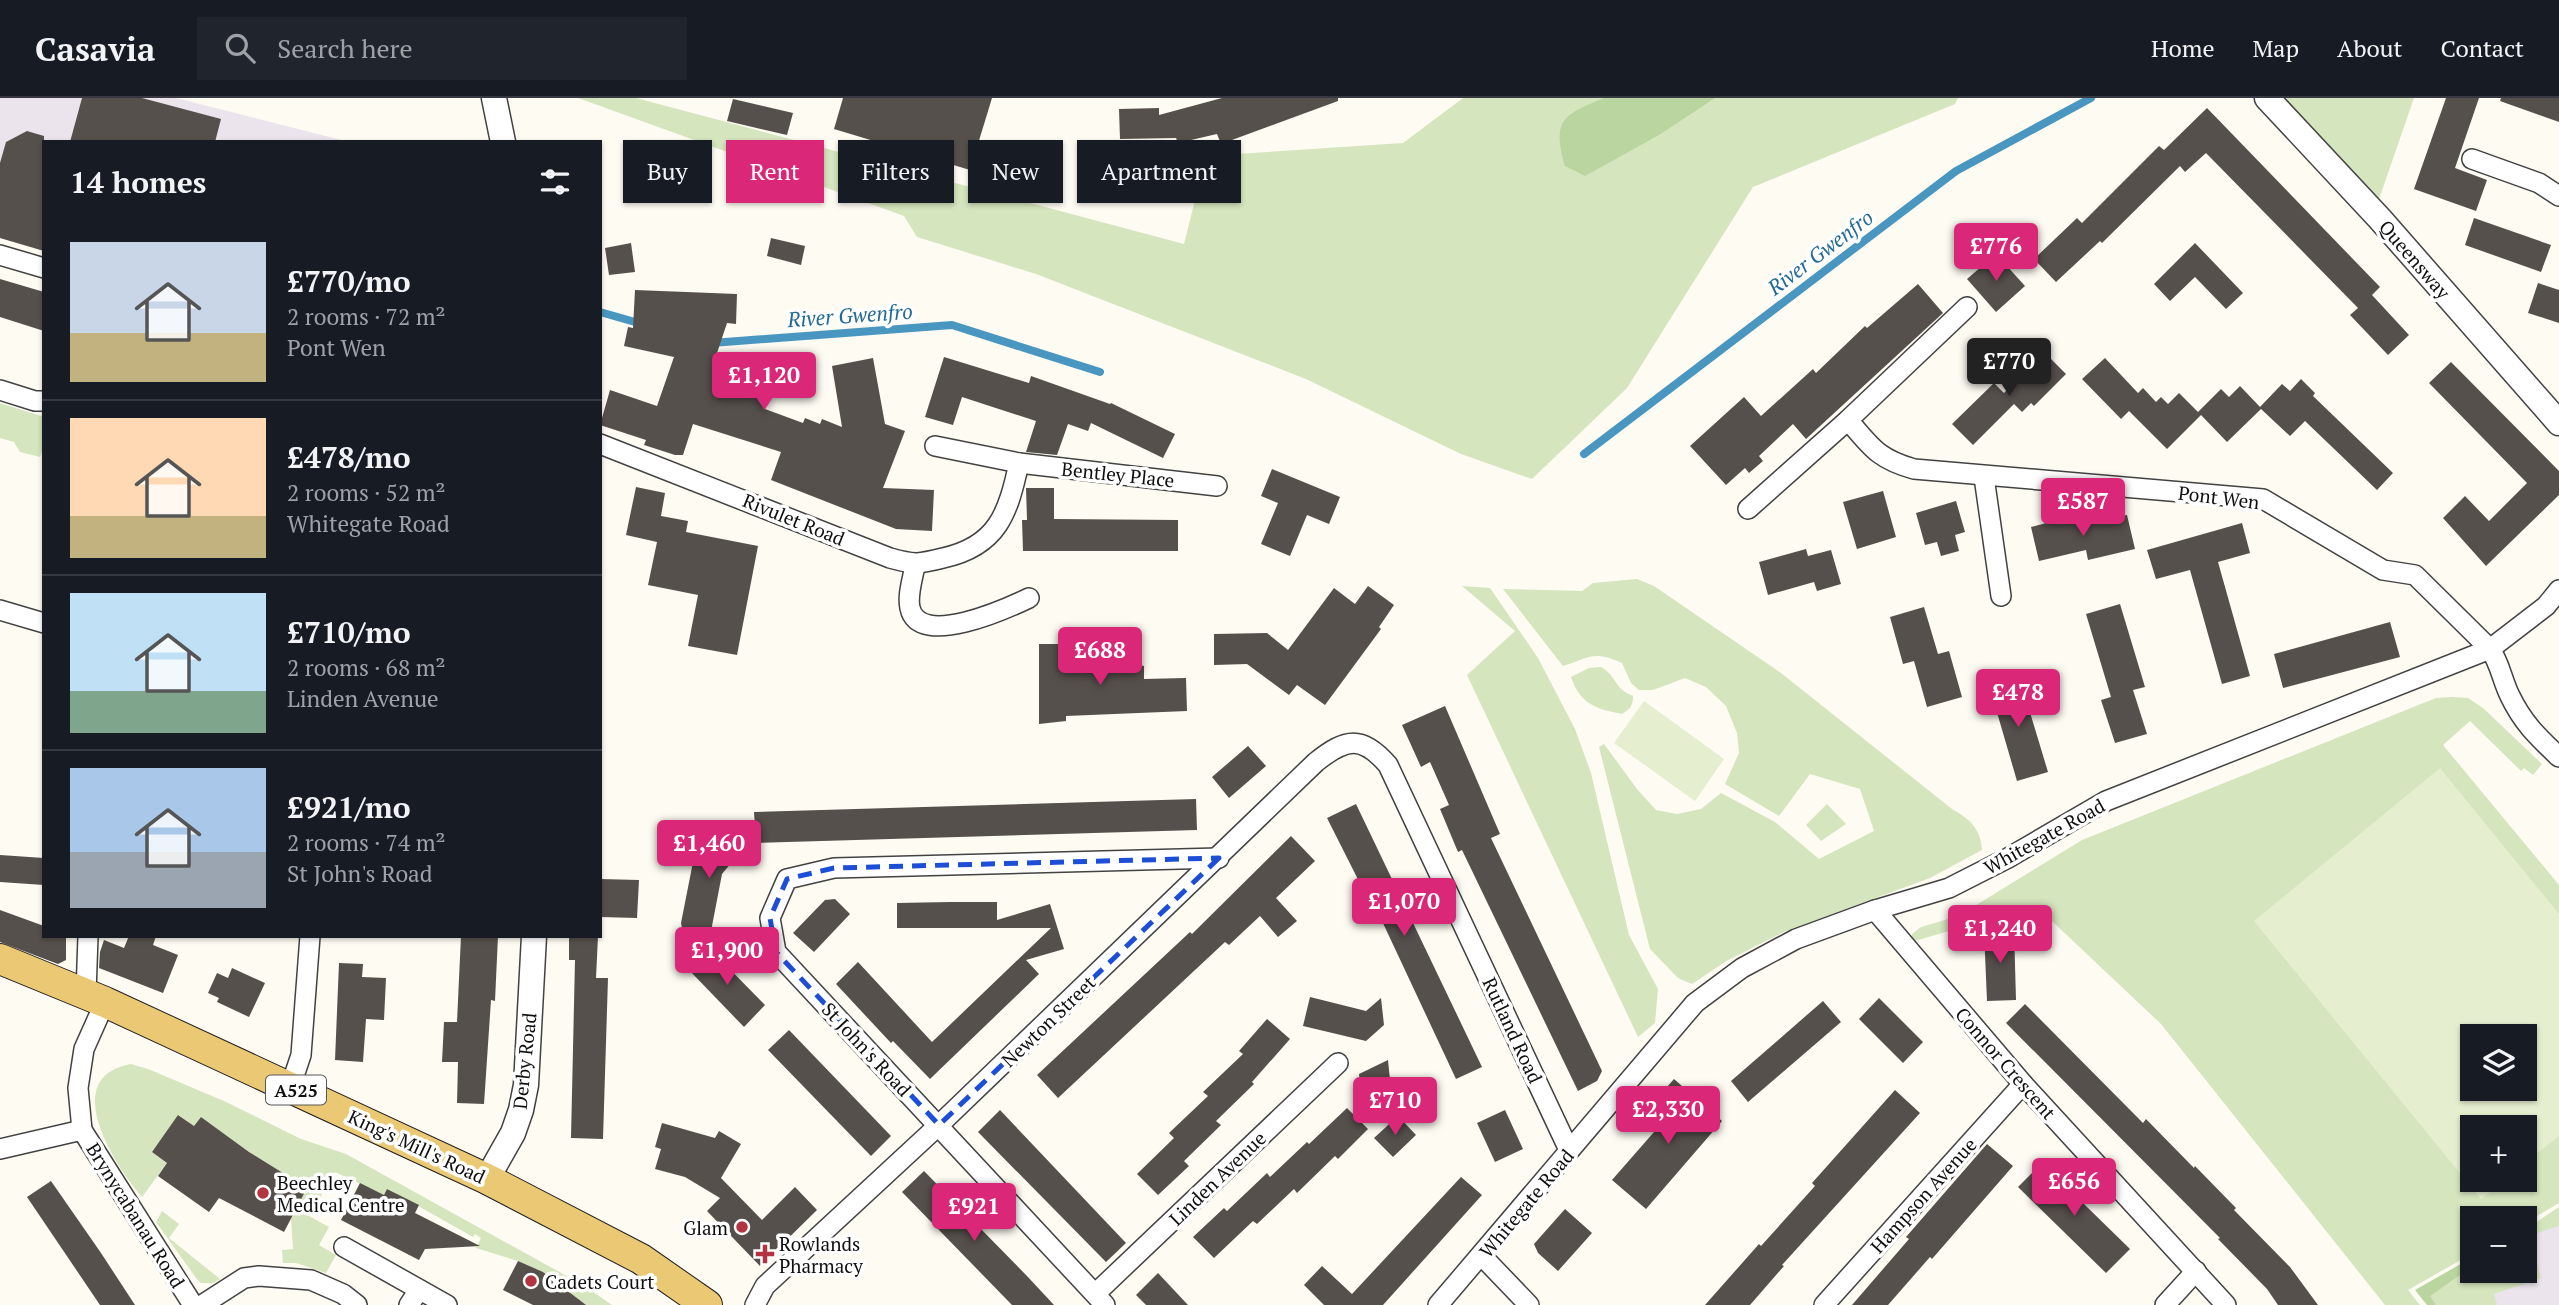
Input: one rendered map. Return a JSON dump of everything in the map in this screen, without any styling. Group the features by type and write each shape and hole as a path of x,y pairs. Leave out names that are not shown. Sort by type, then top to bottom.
{"main road":[{"name":"King's Mill's Road","path":"0,959 95,998 487,1179 641,1259 707,1305"}],"street":[{"path":"494,98 503,140"},
{"name":"Queensway","path":"2267,98 2380,219 2559,423"},
{"path":"2472,159 2539,183 2559,196"},
{"path":"0,255 42,267"},
{"path":"1748,509 1848,420 1967,307"},
{"path":"0,390 42,401"},
{"name":"Pont Wen","path":"1848,420 1877,453 1890,463 1914,469 2263,499 2383,570 2415,575 2490,649"},
{"name":"Rivulet Road","path":"602,445 890,558 915,565"},
{"name":"Bentley Place","path":"935,446 1019,463 1217,486"},
{"path":"1019,463 1002,519 988,537 966,553 915,565 909,607 914,617 924,624 940,625 971,622 1030,597"},
{"path":"1984,477 2001,596"},
{"name":"Whitegate Road","path":"1438,1305 1695,1003 1742,968 1796,939 1875,910 1950,888 2106,801 2490,649 2546,606 2559,590"},
{"path":"0,610 42,622"},
{"path":"2490,649 2497,659 2509,694 2529,729 2559,757"},
{"name":"Newton Street","path":"755,1305 765,1286 939,1125 1316,762 1347,742"},
{"name":"Rutland Road","path":"1347,742 1364,743 1388,765 1569,1150"},
{"name":"St John's Road","path":"1100,1300 776,952 769,918 786,879 834,868 1219,858"},
{"name":"Connor Crescent","path":"1875,910 2023,1084 2226,1305"},
{"path":"88,938 95,998"},
{"path":"290,1088 301,1055 310,938"},
{"name":"Derby Road","path":"487,1179 513,1133 526,1085 534,938"},
{"name":"Brynycabanau Road","path":"95,998 83,1049 78,1088 82,1130 193,1305"},
{"name":"Linden Avenue","path":"1100,1300 1338,1063"},
{"name":"Hampson Avenue","path":"1824,1305 2023,1084"},
{"path":"0,1149 82,1130"},
{"path":"344,1247 414,1298 447,1305"},
{"path":"1482,1256 1529,1305"},
{"path":"2165,1305 2196,1270"},
{"path":"202,1305 244,1278 259,1276 311,1280 343,1294 357,1305"}],"highlighted area":[{"path":"1219,858 939,1125 776,952 770,918 787,879 834,868"}],"shaded area":[{"path":"0,98 176,98 341,140 42,140 42,250 0,238"},
{"path":"2559,1207 2559,1305 2436,1305 2460,1280 2460,1283 2537,1283 2537,1222"}],"green space":[{"path":"578,98 636,98 794,140 726,140 726,152 712,147 712,140 694,140"},
{"path":"1463,98 1958,98 1955,104 1753,187 1627,388 1532,479 1461,454 1306,379 1036,274 917,237 904,216 868,203 954,203 954,183 968,186 968,203 1030,203 1184,244 1194,203 1241,203 1241,154 1403,143"},
{"path":"1604,98 1715,98 1659,135 1585,176 1565,166 1561,150 1561,128 1570,115"},
{"path":"2283,98 2414,98 2378,202"},
{"path":"824,148 838,152 838,192 824,187"},
{"path":"0,403 42,416 40,457 20,452 14,442 0,438"},
{"path":"1637,579 1654,586 1781,673 1964,817 1977,830 1982,850 1930,878 1786,931 1728,960 1692,984 1678,978 1650,949 1599,747 1604,744 1656,810 1677,814 1701,809 1721,793 1775,822 1819,859 1874,831 1860,789 1810,774 1779,816 1725,784 1739,753 1737,733 1726,706 1706,687 1685,678 1653,690 1639,690 1631,683 1622,663 1598,656 1563,666 1503,589 1582,591 1593,583"},
{"path":"1462,586 1490,588 1538,658 1575,729 1591,773 1629,935 1658,989 1655,1023 1638,1037 1467,675 1515,631"},
{"path":"1601,667 1622,690 1633,696 1630,707 1622,714 1590,704 1579,693 1571,677 1589,668"},
{"path":"2436,698 2468,698 2483,708 2542,764 2533,775 2524,768 2521,771 2470,721 2443,745 2559,885 2559,1203 2537,1216 2537,1206 2460,1206 2460,1260 2408,1290 2420,1305 2385,1305 2161,1024 2036,906 1911,942 1912,934 1921,927 1973,907 2082,840"},
{"path":"1644,701 1724,759 1695,801 1614,743"},
{"path":"2440,768 2559,914 2559,1136 2537,1153 2537,1115 2460,1115 2460,1173 2254,921"},
{"path":"1827,804 1846,824 1821,841 1806,825"},
{"path":"131,1064 224,1101 301,1139 346,1154 583,1285 612,1305 580,1305 578,1299 543,1272 476,1248 481,1238 475,1234 473,1237 388,1189 384,1195 335,1172 309,1216 329,1227 319,1245 336,1255 326,1273 296,1263 283,1263 282,1250 293,1249 291,1219 307,1188 249,1152 201,1117 194,1126 179,1115 152,1152 167,1163 142,1197 118,1165 107,1144 95,1103 98,1086 109,1072"},
{"path":"2475,1192 2490,1192 2481,1199"},
{"path":"2559,1207 2559,1226 2537,1233 2537,1222"},
{"path":"162,1211 179,1224 169,1238 220,1279 213,1283 201,1283 196,1278 156,1222"},
{"path":"2460,1264 2460,1275 2430,1296 2436,1305 2427,1305 2415,1290"},
{"path":"2537,1264 2541,1278 2537,1279"},
{"path":"2460,1275 2460,1283 2526,1283 2494,1294 2497,1305 2436,1305 2429,1296"}],"building":[{"path":"82,98 142,98 221,119 216,140 71,140"},
{"path":"843,98 992,98 979,140 968,140 968,169 954,165 954,140 870,140 834,129"},
{"path":"1222,98 1338,98 1338,101 1232,140 1219,140 1217,134 1191,140 1120,139 1119,109 1159,108 1159,115"},
{"path":"2446,98 2479,98 2455,168 2487,180 2476,211 2414,189"},
{"path":"2501,98 2559,98 2559,122 2500,101"},
{"path":"733,99 793,113 787,135 727,121"},
{"path":"2207,108 2380,287 2372,295 2409,335 2388,355 2350,315 2358,308 2206,153 2185,172 2180,166 2102,243 2100,241 2056,282 2034,259 2077,218 2082,223 2159,146 2164,150"},
{"path":"27,131 44,136 42,250 0,238 0,163 6,142"},
{"path":"2474,218 2551,245 2541,272 2465,245"},
{"path":"771,238 805,246 801,265 767,256"},
{"path":"631,243 635,272 609,275 605,248"},
{"path":"2195,243 2243,293 2226,309 2195,277 2170,301 2154,284"},
{"path":"1996,254 2025,286 1996,312 1967,279"},
{"path":"0,279 42,291 42,330 0,317"},
{"path":"2538,283 2559,290 2559,323 2528,313"},
{"path":"1918,284 1943,313 1806,439 1793,424 1759,456 1763,461 1749,473 1745,468 1726,485 1690,446 1744,397 1761,416 1813,369 1816,373 1865,326 1867,328"},
{"path":"635,290 737,294 736,324 727,323 716,356 776,375 765,409 803,423 805,418 820,424 822,419 842,427 832,366 873,358 885,424 905,431 883,488 934,490 932,531 896,529 771,480 781,452 693,424 683,455 675,455 644,445 646,440 602,426 610,390 657,406 674,357 624,346 628,327 633,328"},
{"path":"2044,352 2066,374 2034,406 2031,403 2022,412 2014,404 1973,445 1952,424 1994,383 2004,393"},
{"path":"944,357 1029,383 1031,376 1111,403 1175,434 1163,458 1091,423 1088,431 1068,424 1057,455 1026,452 1036,421 962,397 953,425 925,417"},
{"path":"2105,358 2138,393 2143,388 2156,402 2161,397 2168,404 2179,393 2198,412 2221,389 2229,397 2240,386 2260,407 2282,384 2290,391 2301,379 2315,393 2313,396 2393,473 2377,490 2305,421 2290,436 2261,409 2227,442 2201,415 2167,449 2129,411 2121,419 2082,379"},
{"path":"2451,362 2559,471 2559,495 2486,566 2443,518 2465,496 2489,521 2527,483 2429,383"},
{"path":"1272,469 1340,497 1329,524 1307,515 1290,556 1261,544 1278,503 1261,496"},
{"path":"636,487 665,493 661,516 688,521 686,532 758,546 737,655 688,646 698,595 648,585 657,542 626,535"},
{"path":"1026,488 1054,488 1054,519 1178,520 1178,551 1023,551 1022,520 1027,520"},
{"path":"1883,491 1896,537 1857,549 1843,502"},
{"path":"1956,501 1965,532 1955,535 1959,551 1941,556 1937,542 1925,545 1916,513"},
{"path":"2077,515 2080,525 2127,515 2135,549 2088,560 2086,550 2039,561 2031,527"},
{"path":"2242,523 2250,553 2218,562 2250,676 2222,684 2190,570 2156,579 2147,550"},
{"path":"1806,549 1808,556 1831,550 1841,584 1817,591 1814,582 1768,595 1759,562"},
{"path":"1368,586 1394,605 1379,627 1381,629 1325,705 1297,685 1289,695 1247,664 1214,665 1214,634 1267,633 1288,650 1334,588 1355,604"},
{"path":"2120,604 2145,687 2133,690 2147,734 2115,743 2101,700 2111,697 2086,614"},
{"path":"1924,607 1938,654 1949,651 1962,697 1927,707 1914,661 1903,664 1890,617"},
{"path":"2390,622 2400,657 2283,688 2274,654"},
{"path":"1039,644 1065,644 1065,649 1144,666 1144,679 1186,678 1187,711 1066,716 1066,721 1039,724"},
{"path":"2019,676 2048,772 2017,781 1989,685"},
{"path":"1445,706 1500,834 1491,838 1602,1071 1597,1081 1578,1091 1462,850 1458,852 1440,809 1449,805 1430,762 1421,767 1402,725"},
{"path":"1248,746 1266,766 1229,798 1212,777"},
{"path":"1196,799 1197,830 756,843 754,812"},
{"path":"1356,804 1482,1067 1456,1079 1382,921 1380,923 1327,818"},
{"path":"725,821 750,840 722,874 712,926 713,934 684,939 681,923 693,862"},
{"path":"1291,836 1315,861 1276,898 1297,921 1278,937 1260,916 1229,945 1225,942 1058,1098 1037,1075 1190,932 1192,934"},
{"path":"0,855 42,858 42,885 0,882"},
{"path":"602,879 639,880 637,918 602,917"},
{"path":"835,899 850,914 814,952 793,933 825,900"},
{"path":"997,902 997,920 1050,904 1064,949 1026,960 1039,974 930,1079 893,1041 891,1043 836,984 858,962 932,1042 1051,928 897,928 897,903"},
{"path":"0,910 42,925 42,938 66,938 66,960 58,964 0,942"},
{"path":"2014,930 2016,1000 1987,1001 1984,931"},
{"path":"128,938 155,938 153,945 178,955 163,993 99,968 104,940 124,948"},
{"path":"461,938 498,938 495,1001 491,1000 484,1104 457,1103 458,1062 442,1062 444,1022 457,1022"},
{"path":"569,938 598,938 596,978 608,978 603,1139 571,1138 575,960 569,960"},
{"path":"709,948 765,1005 744,1027 688,969"},
{"path":"339,963 363,964 362,977 386,978 384,1020 366,1019 363,1062 335,1060"},
{"path":"232,968 265,983 249,1017 217,1002 219,998 208,993 217,973 228,978"},
{"path":"1310,997 1366,1011 1381,998 1384,1025 1366,1041 1303,1026"},
{"path":"1879,998 1923,1042 1903,1063 1859,1019"},
{"path":"1823,1001 1841,1022 1748,1102 1731,1081"},
{"path":"2025,1004 2143,1123 2146,1119 2236,1208 2234,1210 2290,1267 2318,1305 2278,1305 2267,1289 2218,1239 2220,1238 2006,1023"},
{"path":"1267,1019 1290,1039 1252,1082 1254,1084 1216,1121 1221,1125 1184,1161 1189,1166 1158,1195 1137,1174 1174,1138 1169,1133 1208,1096 1203,1092 1243,1054 1239,1051"},
{"path":"789,1030 891,1136 871,1156 768,1050"},
{"path":"1388,1060 1391,1090 1361,1093 1359,1074"},
{"path":"1674,1079 1722,1121 1646,1209 1612,1180 1675,1108 1660,1095"},
{"path":"1895,1090 1920,1113 1782,1265 1784,1266 1750,1305 1705,1305 1815,1186 1812,1183"},
{"path":"1347,1108 1368,1129 1338,1159 1335,1156 1297,1193 1294,1189 1257,1224 1253,1221 1214,1258 1193,1237 1224,1208 1227,1211 1267,1173 1270,1177"},
{"path":"1000,1110 1126,1243 1106,1262 978,1132"},
{"path":"1505,1110 1523,1149 1495,1162 1477,1123"},
{"path":"178,1115 194,1126 201,1117 249,1152 307,1188 284,1232 219,1198 209,1212 158,1176 167,1163 152,1152"},
{"path":"1398,1116 1416,1135 1393,1157 1374,1138"},
{"path":"662,1123 715,1138 719,1131 741,1144 721,1178 762,1220 795,1187 817,1210 760,1266 707,1211 720,1198 685,1177 655,1169 661,1149 655,1147"},
{"path":"1987,1144 2013,1166 1888,1305 1852,1305 1909,1239 1906,1237"},
{"path":"2042,1163 2130,1249 2106,1273 2018,1187"},
{"path":"924,1171 1054,1305 1012,1305 902,1192"},
{"path":"1461,1177 1482,1195 1383,1305 1324,1305 1304,1285 1322,1266 1352,1294"},
{"path":"51,1181 135,1305 100,1305 27,1197"},
{"path":"360,1183 384,1195 387,1189 419,1205 415,1213 480,1246 425,1249 419,1260 341,1220"},
{"path":"1565,1209 1592,1233 1558,1271 1538,1253 1534,1244"},
{"name":"Cadets Court","path":"518,1261 543,1272 586,1305 533,1305 503,1290"},
{"path":"1158,1273 1188,1305 1146,1305 1136,1295"}],"waterway":[{"name":"River Gwenfro","path":"1584,454 1956,171 2091,98"},
{"name":"River Gwenfro","path":"602,313 642,324"},
{"name":"River Gwenfro","path":"712,343 952,325 1100,372"}],"place":[{"name":"Beechley Medical Centre","path":"263,1193"},
{"name":"Glam","path":"742,1227"},
{"name":"Rowlands Pharmacy","path":"765,1254"},
{"name":"Cadets Court","path":"531,1281"}]}
